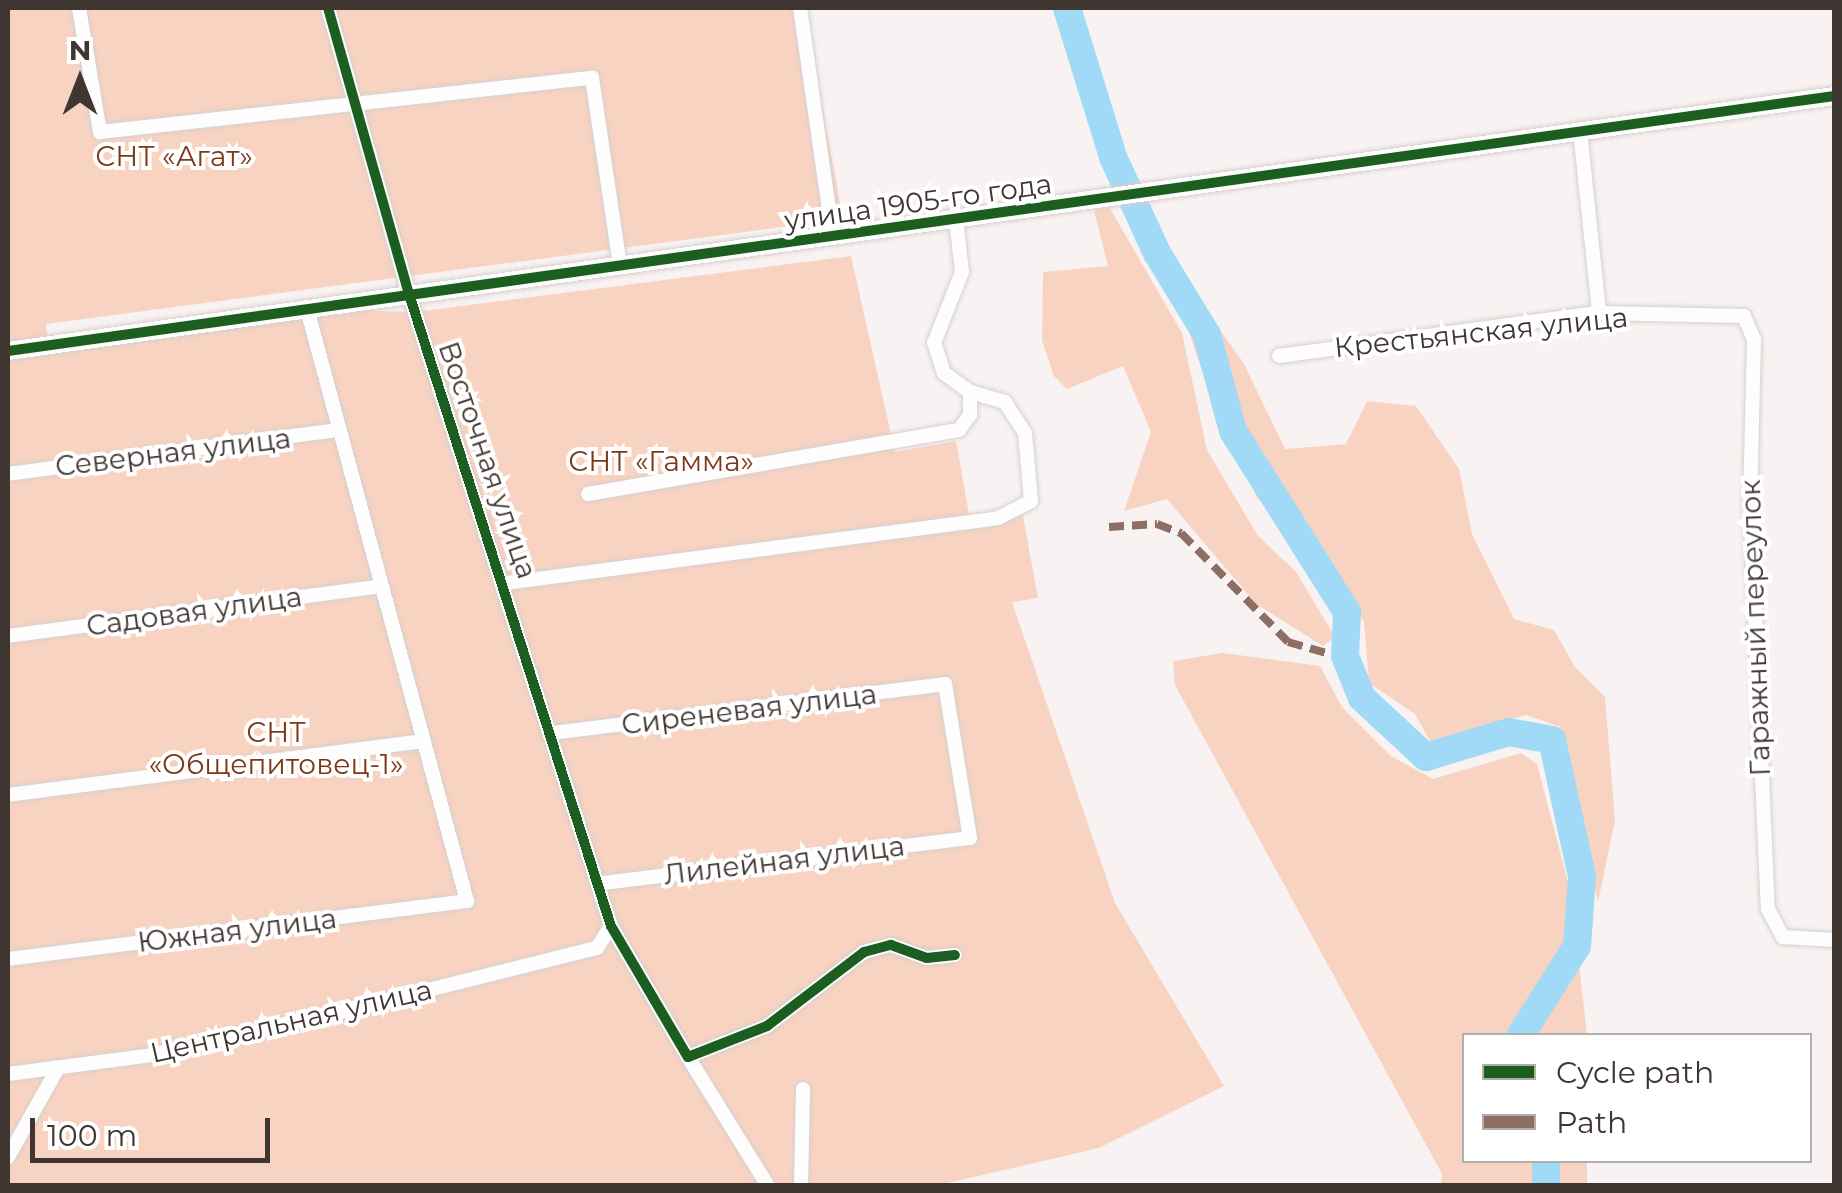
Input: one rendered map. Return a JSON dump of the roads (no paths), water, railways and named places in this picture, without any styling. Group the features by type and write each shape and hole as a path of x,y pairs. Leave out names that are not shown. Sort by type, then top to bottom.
{"street":[{"path":"80,8 100,132 356,100 592,78 620,266"},
{"name":"Восточная улица","path":"328,8 409,294 506,583 611,926 768,1186"},
{"path":"800,8 834,238"},
{"name":"улица 1905-го года","path":"8,351 1834,96"},
{"path":"1580,131 1599,314"},
{"path":"506,583 998,518 1031,501 1032,464 1025,433 1004,402 970,392 944,373 934,343 962,272 956,219"},
{"path":"8,795 422,740 307,309"},
{"name":"Крестьянская улица","path":"1279,356 1599,314 1744,316"},
{"name":"Гаражный переулок","path":"1744,316 1754,340 1750,501 1756,751 1768,908 1783,937 1834,940"},
{"path":"588,494 960,430 970,415 970,392"},
{"name":"Северная улица","path":"8,474 340,430"},
{"name":"Садовая улица","path":"8,636 381,586"},
{"name":"Сиреневая улица","path":"552,733 946,684 970,838"},
{"name":"Южная улица","path":"8,959 467,902 422,740"},
{"name":"Лилейная улица","path":"598,884 970,838"},
{"name":"Центральная улица","path":"8,1074 152,1055 596,948 611,926"},
{"path":"688,1057 767,1026 864,952 890,945 927,958 955,955"},
{"path":"8,1158 58,1068"},
{"path":"801,1186 802,1089"}],"waterway":[{"path":"1067,8 1113,157 1157,253 1207,335 1233,431 1347,612 1345,656 1362,698 1426,757 1509,732 1552,740 1582,877 1577,946 1522,1033"},
{"path":"1546,1163 1546,1186"}],"park label":[{"name":"СНТ «Агат»","path":"174,156"},
{"name":"СНТ «Гамма»","path":"661,461"},
{"name":"СНТ «Общепитовец-1»","path":"276,748"}]}
